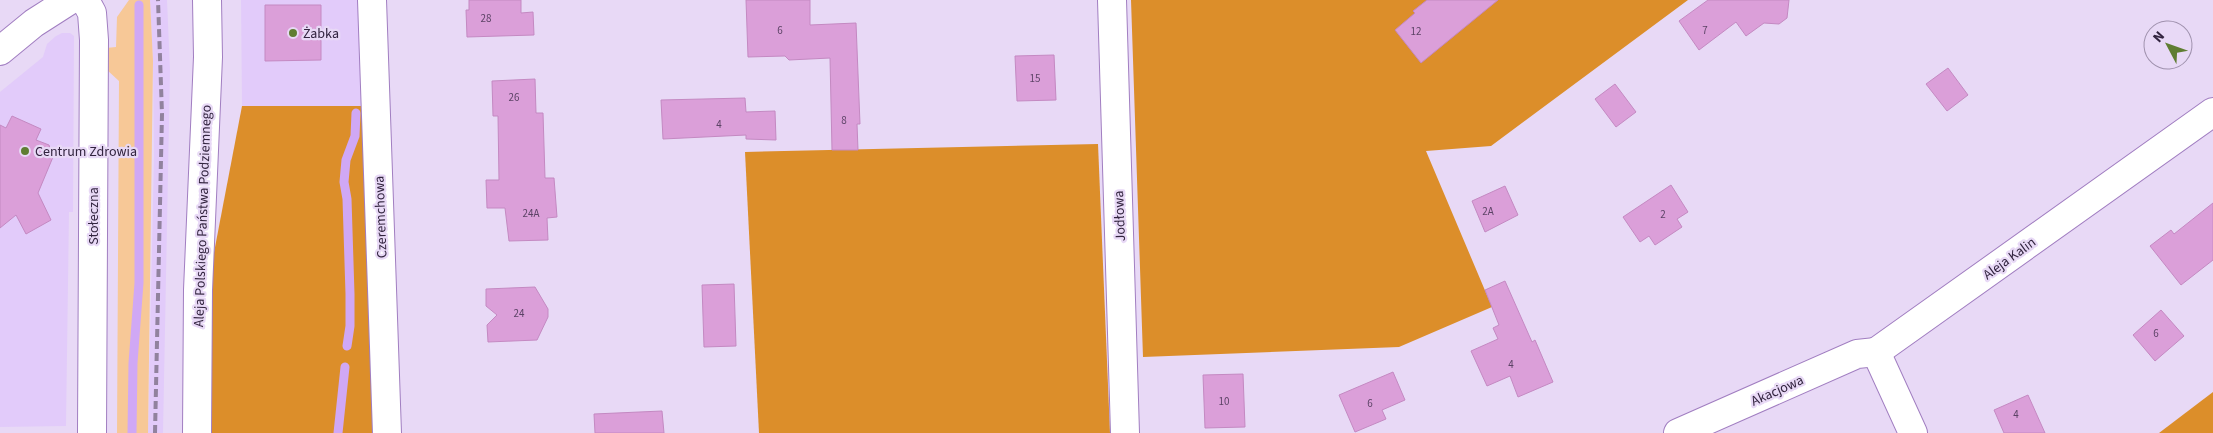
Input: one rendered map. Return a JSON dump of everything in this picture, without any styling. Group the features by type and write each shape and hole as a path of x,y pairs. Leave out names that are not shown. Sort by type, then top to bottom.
{"street":[{"path":"0,51 34,23 70,0"},
{"name":"Stołeczna","path":"85,0 92,13 94,40 92,433"},
{"name":"Aleja Polskiego Państwa Podziemnego","path":"197,433 198,290 208,57 207,0"},
{"name":"Czeremchowa","path":"372,0 387,433"},
{"name":"Jodłowa","path":"1112,0 1125,433"},
{"name":"Aleja Kalin","path":"1876,352 2213,112"},
{"path":"1876,352 1913,433"},
{"name":"Akacjowa","path":"1678,433 1857,354 1876,352"}],"shaded area":[{"path":"129,0 150,0 153,61 148,433 117,433 119,81 106,69 106,48 116,47 117,17"},
{"path":"150,0 167,0 170,70 163,433 148,433 154,156"},
{"path":"241,0 360,0 365,106 242,106"},
{"path":"1131,0 1688,0 1491,146 1426,151 1492,307 1399,347 1143,357"},
{"path":"62,33 70,33 74,36 73,212 69,212 66,426 0,427 0,92 43,57 47,44"},
{"path":"242,106 365,106 375,433 210,433 212,263"},
{"path":"1098,144 1110,433 759,433 745,152"},
{"path":"2213,392 2213,433 2159,433"}],"building":[{"path":"469,0 521,0 521,13 533,12 534,35 467,37 466,10 469,10"},
{"path":"746,0 810,0 810,25 856,23 860,124 857,124 858,150 832,150 830,58 789,60 785,56 748,57"},
{"path":"1427,0 1498,0 1421,63 1395,30 1415,13 1413,11"},
{"path":"1708,0 1789,0 1787,18 1779,24 1764,23 1746,36 1736,22 1699,50 1679,21"},
{"name":"Żabka","path":"265,5 321,5 321,60 265,61"},
{"path":"1054,55 1056,100 1017,101 1015,56"},
{"path":"1948,68 1968,95 1947,111 1926,84"},
{"path":"535,79 536,113 543,113 545,178 554,178 557,217 547,218 548,240 509,241 505,208 487,208 486,180 499,180 498,116 493,116 492,81"},
{"path":"1615,84 1636,112 1616,127 1595,99"},
{"path":"745,98 746,112 775,111 776,140 746,139 746,135 663,139 661,100"},
{"path":"12,116 41,129 36,140 49,145 53,157 38,193 51,220 26,234 16,215 0,228 0,125 6,128"},
{"path":"1671,185 1688,212 1677,219 1682,227 1655,245 1649,236 1640,242 1623,217"},
{"path":"1505,186 1518,215 1485,232 1472,201"},
{"path":"2213,203 2213,260 2181,285 2150,246 2171,230 2174,234"},
{"path":"1505,281 1532,342 1535,340 1553,382 1518,397 1510,376 1487,386 1471,351 1498,339 1493,328 1499,325 1485,290"},
{"path":"734,284 736,346 704,347 702,285"},
{"path":"535,287 548,309 548,317 537,340 488,342 487,325 497,315 486,306 486,289"},
{"path":"2161,310 2184,336 2155,361 2133,335"},
{"path":"1393,372 1405,400 1382,410 1386,419 1355,432 1339,395"},
{"path":"1243,374 1245,427 1205,428 1203,375"},
{"path":"2028,395 2045,433 2004,433 1994,410"},
{"path":"662,411 664,433 595,433 594,414"}],"waterway":[{"path":"132,433 133,363 139,283 139,5"},
{"path":"347,346 350,326 350,294 347,199 344,182 346,160 355,136 356,113"},
{"path":"338,433 345,367"}],"railway":[{"path":"155,433 162,114 158,0"}],"place":[{"name":"Żabka","path":"293,33"},
{"name":"Centrum Zdrowia","path":"25,151"}]}
